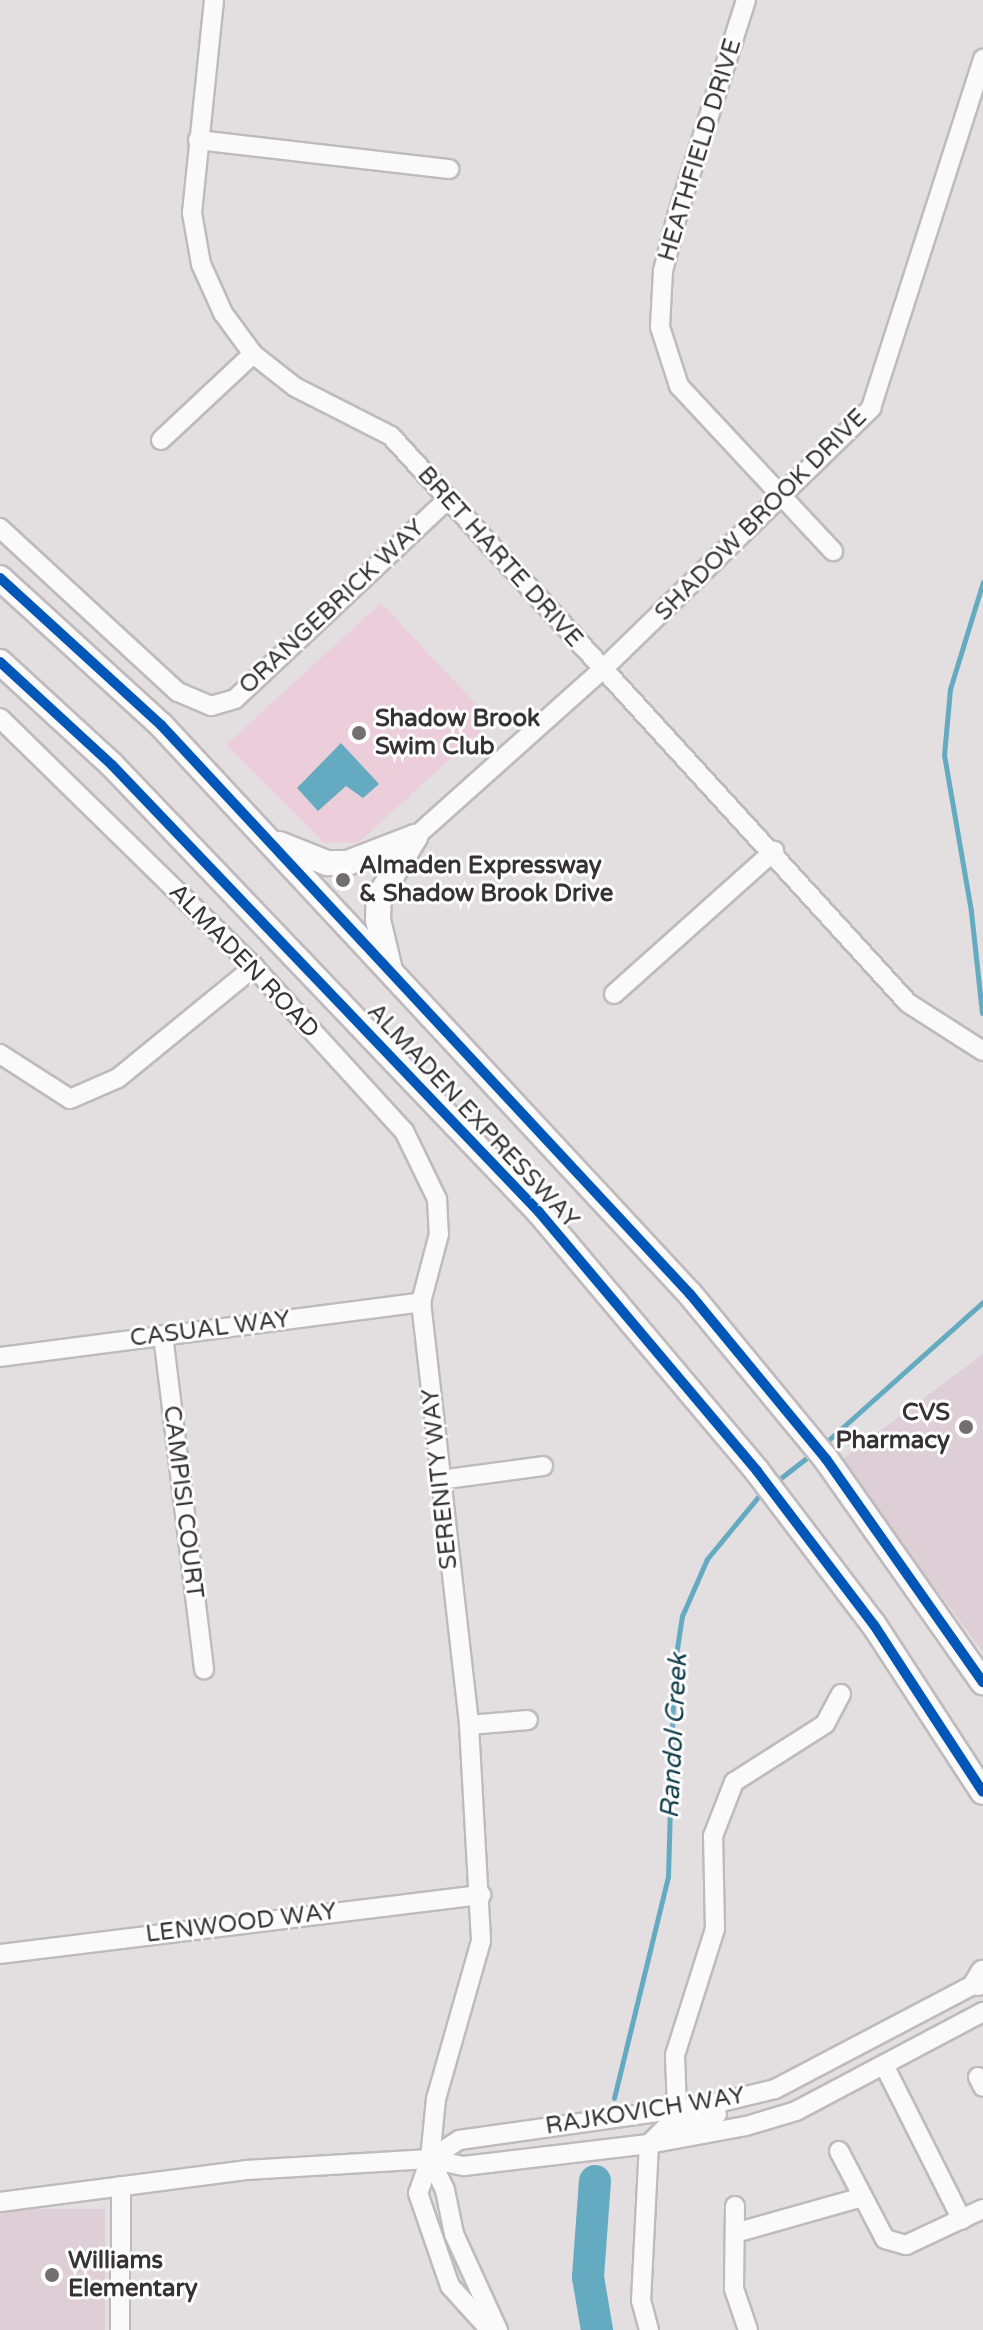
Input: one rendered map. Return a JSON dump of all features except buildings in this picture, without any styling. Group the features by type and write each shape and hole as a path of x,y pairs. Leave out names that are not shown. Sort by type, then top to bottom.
{"main road":[{"name":"ALMADEN EXPRESSWAY","path":"0,578 161,725 390,967 690,1294 826,1459 983,1682"},
{"name":"ALMADEN EXPRESSWAY","path":"0,662 112,765 539,1212 757,1471 874,1625 983,1792"},
{"path":"270,840 327,863 347,863 415,837"},
{"path":"390,967 378,920 379,897 415,837"}],"street":[{"name":"BRET HARTE DRIVE","path":"214,0 192,213 201,264 223,313 253,354 295,387 391,436 602,670 774,851 908,1003 983,1051"},
{"name":"HEATHFIELD DRIVE","path":"746,0 673,230 663,271 660,327 679,386 781,499 833,551"},
{"name":"SHADOW BROOK DRIVE","path":"415,837 602,670 871,408 983,59"},
{"path":"198,140 449,169"},
{"path":"161,440 253,354"},
{"name":"ORANGEBRICK WAY","path":"0,528 178,692 211,706 235,699 448,499"},
{"name":"ALMADEN ROAD","path":"0,718 254,967 404,1131 437,1199 439,1234"},
{"path":"614,994 774,851"},
{"path":"0,1054 70,1099 118,1078 254,967"},
{"name":"SERENITY WAY","path":"439,1234 421,1302 469,1725 481,1895 481,1941 436,2099 430,2159 418,2193 430,2239 450,2286 490,2330"},
{"name":"CASUAL WAY","path":"0,1357 421,1302"},
{"name":"CAMPISI COURT","path":"163,1335 204,1669"},
{"path":"440,1480 543,1466"},
{"path":"677,2108 675,2055 715,1929 713,1836 734,1782 825,1724 841,1694"},
{"path":"469,1725 528,1720"},
{"name":"LENWOOD WAY","path":"0,1954 481,1895"},
{"name":"RAJKOVICH WAY","path":"430,2159 459,2140 677,2108 775,2089 981,1979"},
{"name":"RAJKOVICH WAY","path":"0,2202 246,2170 430,2159 464,2166 649,2144 796,2111 885,2067 983,2012"},
{"path":"885,2067 962,2220"},
{"path":"649,2330 641,2301 649,2144 669,2124 757,2106 793,2080"},
{"path":"608,2118 649,2144"},
{"path":"839,2151 885,2239 906,2245 983,2209"},
{"name":"SERENITY WAY","path":"430,2159 445,2190 454,2234 498,2330"},
{"path":"120,2330 121,2186"},
{"path":"735,2233 862,2197"},
{"path":"735,2206 734,2289 748,2330"}],"shaded area":[{"name":"Shadow Brook Swim Club","path":"381,603 492,721 359,842 324,843 226,745"},
{"path":"983,1354 983,1652 840,1461"},
{"name":"Williams Elementary","path":"0,2209 105,2209 105,2330 0,2330"}],"water":[{"path":"341,743 379,784 363,798 346,786 318,811 297,788"}],"waterway":[{"name":"Randol Creek","path":"982,1013 971,911 944,755 950,689 983,582"},
{"name":"Randol Creek","path":"824,1444 983,1302"},
{"name":"Randol Creek","path":"773,1484 813,1453"},
{"name":"Randol Creek","path":"614,2098 668,1877 674,1668 682,1616 707,1559 762,1492"},
{"name":"Randol Creek","path":"595,2181 588,2277 597,2330"}],"cycle path":[{"path":"0,578 161,725 690,1294 826,1459 983,1682"},
{"path":"0,662 112,765 539,1212 757,1471 874,1625 983,1792"}],"place":[{"name":"Shadow Brook Swim Club","path":"359,733"},
{"name":"Almaden Expressway & Shadow Brook Drive","path":"343,880"},
{"name":"CVS Pharmacy","path":"966,1427"},
{"name":"Williams Elementary","path":"52,2275"}]}
